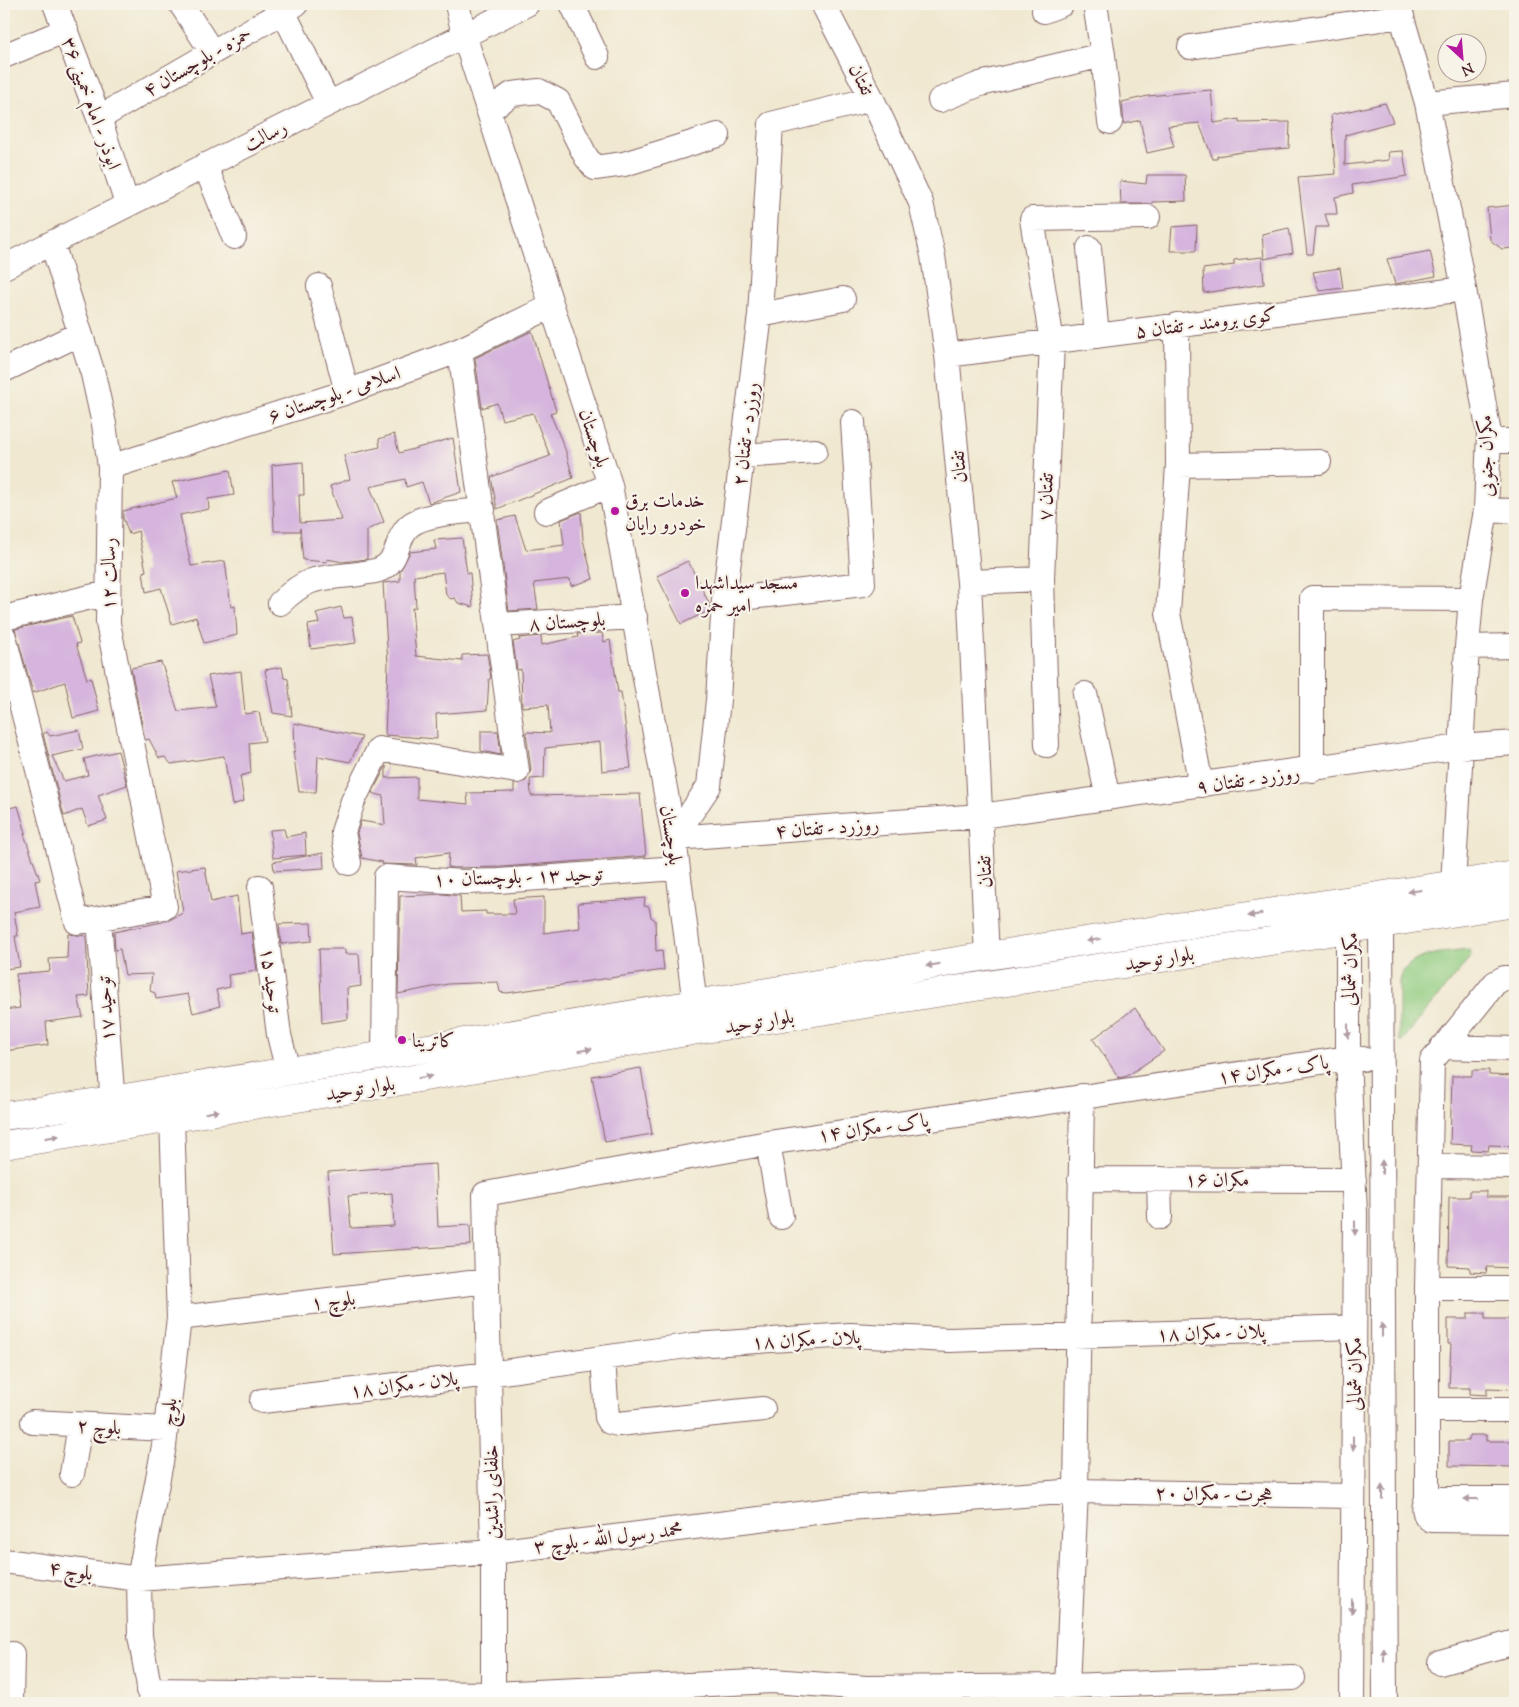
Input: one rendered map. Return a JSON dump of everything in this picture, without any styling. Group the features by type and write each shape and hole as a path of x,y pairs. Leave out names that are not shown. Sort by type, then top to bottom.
{"main road":[{"name":"بلوار توحید","path":"4,1145 172,1119 697,1017 988,956 1515,875"},
{"name":"بلوار توحید","path":"4,1116 384,1055 697,1017 1348,929 1515,903"}],"street":[{"name":"ابوذر - امام خمینی ۳۶","path":"55,4 99,118 128,204"},
{"path":"181,4 212,52"},
{"name":"بلوچستان","path":"457,4 464,35 610,485 674,838 697,1017"},
{"name":"رسالت","path":"4,267 527,4"},
{"path":"572,4 598,57"},
{"name":"تفتان","path":"823,4 872,99 921,203 933,256 947,355 969,582 988,956"},
{"path":"1095,4 1103,55 1110,122"},
{"path":"289,7 328,103"},
{"name":"حمزه - بلوچستان ۴","path":"99,118 289,7"},
{"path":"1190,47 1400,10"},
{"name":"مکران جنوبی","path":"1400,10 1427,103 1464,289 1488,441 1486,510 1471,599 1467,647 1452,913"},
{"path":"4,56 66,30"},
{"path":"940,100 980,84 1103,55"},
{"path":"489,110 512,94 539,91 558,101 586,157 595,168 624,164 718,135"},
{"path":"1427,103 1515,95"},
{"name":"روزرد - تفتان ۲","path":"674,838 709,786 718,700 724,600 760,315 771,124 872,99"},
{"path":"206,165 234,237"},
{"name":"تفتان ۷","path":"1047,745 1042,580 1052,342 1046,292 1032,219 1148,218"},
{"name":"رسالت ۱۲","path":"52,243 93,374 104,424 110,467 108,623 165,907 99,919"},
{"path":"1089,248 1097,336"},
{"path":"319,286 346,392"},
{"name":"کوی برومند - تفتان ۵","path":"947,355 1464,289"},
{"path":"760,315 843,299"},
{"name":"اسلامی - بلوچستان ۶","path":"110,467 346,392 460,350 552,306"},
{"path":"1177,326 1178,465 1168,614 1201,785"},
{"path":"4,370 79,334"},
{"path":"349,863 343,832 354,801 379,749 518,771 460,350"},
{"path":"724,600 863,584 853,422"},
{"path":"1488,441 1515,440"},
{"path":"742,456 815,451"},
{"path":"1178,465 1319,462"},
{"path":"546,512 610,485"},
{"path":"280,603 293,590 315,578 343,576 384,568 395,557 399,542 408,527 421,518 483,510"},
{"path":"1486,510 1515,511"},
{"path":"969,582 1042,580"},
{"path":"4,618 107,593"},
{"path":"1312,770 1312,598 1471,599"},
{"name":"بلوچستان ۸","path":"499,625 635,616"},
{"path":"4,637 77,922 99,919"},
{"path":"1467,647 1515,646"},
{"path":"1085,694 1108,798"},
{"name":"روزرد - تفتان ۹","path":"981,816 1312,770 1460,747 1515,743"},
{"name":"روزرد - تفتان ۴","path":"674,838 981,816"},
{"name":"توحید ۱۳ - بلوچستان ۱۰","path":"384,1055 386,877 463,882 499,881 678,868"},
{"name":"توحید ۱۵","path":"260,887 279,1035 288,1071"},
{"name":"مکران شمالی","path":"1352,1703 1354,1180 1348,1058 1348,929 1363,899 1381,924 1384,1703"},
{"name":"توحید ۱۷","path":"99,919 114,1127"},
{"path":"1429,1510 1427,1288 1432,1061 1495,983 1504,978 1515,978"},
{"path":"1442,1047 1515,1049"},
{"name":"پاک - مکران ۱۴","path":"487,1281 485,1194 768,1143 1348,1058 1381,1059"},
{"path":"1067,1686 1076,1491 1082,1096"},
{"name":"بلوچ","path":"150,1697 140,1636 139,1579 166,1429 179,1318 172,1119"},
{"path":"768,1143 781,1217"},
{"path":"1431,1166 1515,1167"},
{"name":"مکران ۱۶","path":"1080,1179 1354,1180"},
{"path":"1159,1179 1160,1217"},
{"name":"بلوچ ۱","path":"179,1318 487,1281"},
{"name":"خلفای راشدین","path":"487,1281 493,1698"},
{"path":"1427,1288 1515,1288"},
{"name":"پلان - مکران ۱۸","path":"262,1401 489,1374 694,1345 850,1335 949,1340 1354,1327"},
{"path":"604,1358 607,1417 610,1422 618,1424 763,1409"},
{"path":"1427,1410 1515,1410"},
{"name":"بلوچ ۲","path":"33,1422 166,1429"},
{"path":"72,1474 80,1425"},
{"name":"هجرت - مکران ۲۰","path":"1076,1491 1352,1496"},
{"name":"محمد رسول الله - بلوچ ۳","path":"139,1579 492,1552 848,1508 1076,1491"},
{"path":"1429,1510 1515,1499"},
{"path":"1429,1510 1515,1521"},
{"name":"بلوچ ۴","path":"4,1561 139,1579"},
{"path":"1440,1663 1515,1642"},
{"path":"11,1703 12,1654"},
{"path":"150,1697 493,1698 773,1681 866,1696 1067,1686 1293,1678"}],"green space":[{"path":"1469,950 1471,956 1401,1042 1399,1040 1399,981 1403,971 1418,959 1438,953"}],"building":[{"path":"1211,90 1214,123 1239,119 1239,123 1290,122 1289,148 1242,152 1217,156 1217,159 1213,159 1199,123 1168,126 1174,147 1147,153 1140,120 1124,124 1122,102 1148,96"},
{"path":"1385,103 1393,122 1345,135 1345,165 1389,160 1388,152 1403,151 1407,176 1352,185 1353,193 1335,197 1337,214 1325,214 1329,227 1316,227 1313,254 1307,254 1298,177 1336,174 1331,115"},
{"path":"1147,175 1185,175 1186,201 1121,204 1120,181 1146,184"},
{"path":"1515,205 1515,248 1502,249 1490,240 1487,208"},
{"path":"1197,225 1196,251 1170,251 1172,227"},
{"path":"1289,228 1293,253 1264,259 1262,234"},
{"path":"1430,251 1436,276 1395,284 1387,259"},
{"path":"1262,257 1264,284 1204,293 1203,269 1234,265 1234,260"},
{"path":"1340,268 1343,288 1319,291 1313,272"},
{"path":"532,331 556,411 550,413 565,449 573,478 497,509 491,477 550,456 533,413 502,420 497,403 482,408 475,358"},
{"path":"394,434 399,453 453,438 461,492 429,503 422,482 406,487 405,479 370,487 384,522 367,530 367,559 342,562 327,559 327,562 303,560 300,528 300,531 274,531 272,465 303,462 304,495 299,495 300,523 342,520 330,486 350,479 344,455 380,447 379,439"},
{"path":"230,470 234,495 208,499 209,509 180,515 191,566 225,561 231,607 235,606 237,635 204,643 196,617 172,624 161,588 146,592 143,572 146,571 138,531 129,534 123,518 123,511 177,498 172,482"},
{"path":"581,512 583,540 593,579 571,586 570,579 534,583 538,609 509,611 497,520 515,516 526,550 564,545 561,520"},
{"path":"462,538 467,573 470,573 473,607 458,603 455,598 451,599 446,595 443,572 414,576 416,607 412,608 416,656 462,661 462,655 487,654 491,678 489,679 487,710 436,714 437,739 385,735 388,664 383,583 400,581 400,571 410,552 436,549 434,540"},
{"name":"مسجد سیداشهدا امیر حمزه","path":"688,561 710,605 710,610 681,624 657,576"},
{"path":"341,607 344,618 352,617 356,643 311,649 308,625 319,623 316,613"},
{"path":"72,616 80,643 76,644 87,679 91,678 99,711 73,718 65,682 33,693 15,629"},
{"path":"602,633 604,642 610,640 618,692 621,692 631,768 602,771 600,742 545,748 544,778 530,779 531,796 640,794 646,856 502,867 453,868 448,867 449,853 416,858 417,865 382,864 382,862 362,858 357,833 361,821 385,825 383,796 372,793 386,766 386,778 417,777 417,799 468,804 467,793 514,792 514,784 526,781 531,770 526,732 550,733 548,705 522,707 521,669 517,670 513,642 520,640 519,638 541,636 542,645 578,637 577,634"},
{"path":"161,662 178,711 216,707 208,676 241,671 245,714 259,712 265,741 249,743 251,773 240,776 244,801 232,805 224,756 171,764 165,757 159,758 149,739 145,740 131,668"},
{"path":"282,667 284,678 288,679 292,716 273,713 265,670"},
{"path":"294,723 362,737 350,762 318,756 316,792 299,792 293,751 295,752"},
{"path":"79,730 83,749 52,756 64,781 88,775 84,759 118,751 127,785 98,795 107,820 88,826 82,809 64,816 43,734 47,732 50,736"},
{"path":"481,731 498,731 501,755 481,751"},
{"path":"18,806 26,833 24,834 40,880 35,881 40,907 14,912 18,936 15,936 20,967 4,969 4,809"},
{"path":"284,829 286,837 305,833 306,855 273,858 270,830"},
{"path":"323,853 324,868 274,871 273,862"},
{"path":"205,867 211,902 237,896 241,934 252,932 257,971 228,975 230,987 216,990 220,1006 193,1013 188,994 156,999 155,993 150,991 152,974 125,975 120,949 115,950 114,932 167,921 181,914 183,912 176,871"},
{"path":"443,894 460,896 461,912 486,911 486,914 515,914 513,899 544,897 544,933 580,928 578,903 645,898 644,906 649,907 651,917 655,920 656,951 662,950 664,970 507,993 500,992 498,982 448,984 398,994 400,896"},
{"path":"311,923 312,941 281,944 279,924"},
{"path":"68,934 86,936 89,996 78,997 83,1017 46,1022 48,1045 4,1051 4,1010 20,1008 16,974 50,971 49,959 67,958"},
{"path":"319,949 345,949 345,954 359,954 361,986 347,988 348,1019 322,1023"},
{"path":"1135,1008 1164,1051 1127,1076 1119,1078 1093,1039"},
{"path":"641,1068 652,1134 605,1142 592,1076"},
{"path":"1472,1070 1489,1070 1489,1075 1515,1076 1515,1146 1489,1145 1488,1151 1471,1150 1472,1145 1450,1144 1452,1076 1472,1076"},
{"path":"435,1164 438,1227 470,1225 471,1245 334,1254 328,1172","holes":["392,1193 394,1226 351,1228 348,1196"]},
{"path":"1469,1191 1486,1191 1486,1197 1515,1197 1515,1268 1487,1267 1486,1273 1470,1272 1470,1267 1448,1266 1449,1197 1469,1197"},
{"path":"1468,1313 1485,1313 1485,1319 1515,1319 1515,1389 1487,1388 1487,1395 1470,1394 1470,1388 1449,1388 1451,1344 1448,1344 1448,1319 1468,1319"},
{"path":"1469,1435 1486,1435 1486,1441 1515,1441 1515,1467 1449,1466 1449,1441 1469,1441"}],"place":[{"name":"خدمات برق خودرو رایان","path":"615,511"},
{"name":"مسجد سیداشهدا امیر حمزه","path":"685,593"},
{"name":"کاترینا","path":"402,1040"}]}
